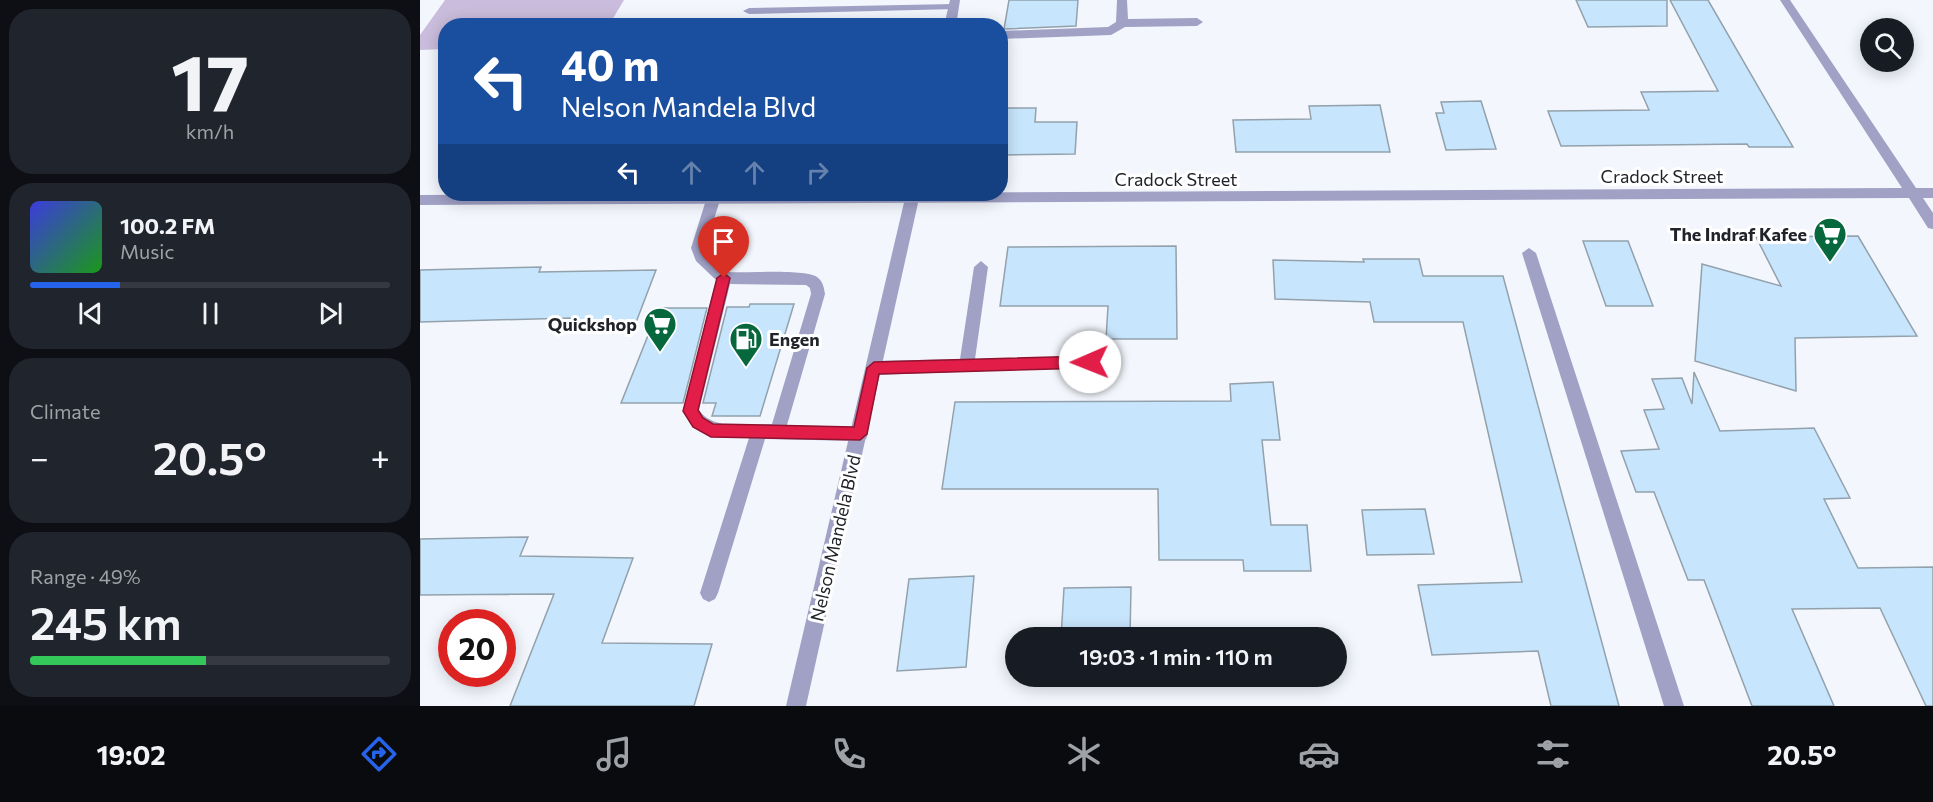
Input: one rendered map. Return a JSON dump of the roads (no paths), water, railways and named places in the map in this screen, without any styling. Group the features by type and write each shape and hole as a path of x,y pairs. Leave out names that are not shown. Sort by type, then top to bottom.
{"street":[{"path":"1122,0 1122,23"},
{"path":"1785,0 1933,224"},
{"path":"749,11 954,4"},
{"path":"1008,35 1111,31 1122,23 1197,22"},
{"name":"Cradock Street","path":"1008,196 1933,193"},
{"name":"Cradock Street","path":"420,200 438,200"},
{"path":"712,201 698,248 701,257 724,278 806,279 813,281 817,286 818,294 777,433"},
{"name":"Nelson Mandela Blvd","path":"796,706 860,434 911,201"},
{"path":"1529,253 1674,706"},
{"path":"967,364 981,267"},
{"path":"724,278 691,411 698,422 711,430 860,434"},
{"path":"874,368 1090,362"},
{"path":"709,593 759,432"}],"place":[{"name":"The Indraf Kafee","path":"1830,263"},
{"name":"Quickshop","path":"660,353"},
{"name":"Engen","path":"746,368"}]}
